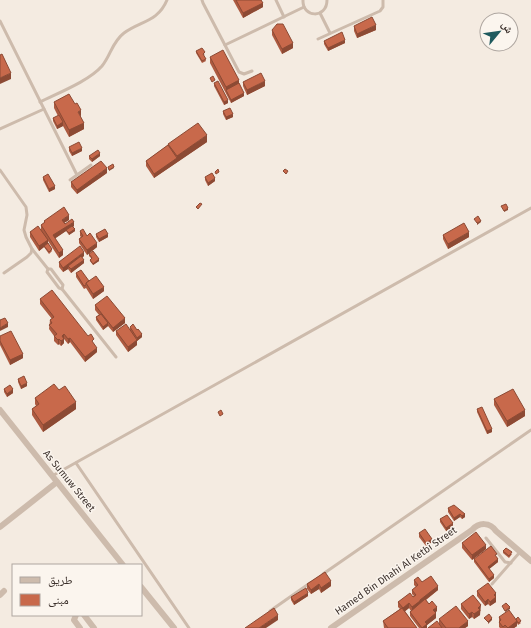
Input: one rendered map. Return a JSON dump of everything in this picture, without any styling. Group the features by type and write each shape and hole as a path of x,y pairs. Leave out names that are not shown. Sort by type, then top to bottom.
{"street":[{"name":"As Sumuw Street","path":"0,410 122,564"},
{"path":"0,527 57,482"},
{"name":"Hamed Bin Dhahi Al Ketbi Street","path":"333,628 477,526 483,524 492,526 531,561"},
{"path":"142,588 174,628"},
{"path":"75,616 74,618 75,622 80,628"},
{"path":"85,616 94,628"}],"lane":[{"path":"40,102 92,74 105,61 112,46 119,37 128,30 155,17 164,7 167,0"},
{"path":"202,0 238,72 244,74 252,71"},
{"path":"276,0 284,17"},
{"path":"302,0 306,10 313,14 320,13 324,10 327,6 327,0"},
{"path":"318,39 380,11 383,7 382,0"},
{"path":"225,45 304,7"},
{"path":"320,13 330,34"},
{"path":"0,21 77,175"},
{"path":"0,129 44,109"},
{"path":"70,180 91,165"},
{"path":"0,170 26,207 27,214 25,234 32,249 48,269 47,272 55,283 59,288 62,288 116,356"},
{"path":"52,476 531,208"},
{"path":"4,273 29,255 32,249"},
{"path":"317,578 531,430"},
{"path":"76,463 188,628"},
{"path":"486,538 505,562 511,563"},
{"path":"492,584 520,552"},
{"path":"266,614 311,583"}],"building":[{"path":"236,0 261,0 263,3 243,13"},
{"path":"372,17 376,25 357,34 354,26"},
{"path":"277,24 283,24 293,43 282,49 272,30"},
{"path":"342,32 345,40 328,48 324,41"},
{"path":"202,48 205,52 203,54 206,59 202,61 196,51"},
{"path":"223,50 239,80 226,87 210,57"},
{"path":"2,54 11,73 0,78 0,55"},
{"path":"261,73 265,81 247,90 243,82"},
{"path":"213,76 215,80 212,82 210,78"},
{"path":"218,81 228,100 224,102 214,83"},
{"path":"239,83 244,93 231,100 226,90"},
{"path":"69,94 81,110 78,112 84,123 69,130 54,102"},
{"path":"230,108 233,114 226,117 223,111"},
{"path":"59,115 63,122 57,126 53,118"},
{"path":"198,123 207,135 177,156 168,144"},
{"path":"79,142 82,148 72,153 69,147"},
{"path":"168,145 177,158 154,174 146,161"},
{"path":"98,150 100,153 92,159 89,156"},
{"path":"101,161 107,168 77,190 71,182"},
{"path":"113,164 114,167 109,170 108,167"},
{"path":"285,169 288,171 286,174 283,171"},
{"path":"212,173 215,178 208,183 205,177"},
{"path":"48,174 55,186 49,189 43,177"},
{"path":"200,203 202,204 198,209 196,207"},
{"path":"506,204 508,208 504,211 501,206"},
{"path":"64,207 69,215 62,220 65,224 72,219 74,222 53,235 63,250 59,253 41,225 45,222 44,221"},
{"path":"478,216 481,221 477,223 474,219"},
{"path":"464,223 469,232 448,244 443,235"},
{"path":"38,226 48,240 39,246 30,232"},
{"path":"72,226 75,229 69,233 66,230"},
{"path":"83,229 87,236 90,233 97,243 87,250 79,239 83,236 80,231"},
{"path":"105,229 108,234 99,239 96,234"},
{"path":"48,243 52,249 49,252 44,246"},
{"path":"80,246 84,252 63,268 59,262"},
{"path":"93,251 99,259 93,264 90,260 92,258 89,254"},
{"path":"81,256 84,260 71,269 68,266"},
{"path":"81,270 89,281 84,286 76,273"},
{"path":"96,276 104,287 93,294 86,283"},
{"path":"52,290 88,336 91,334 94,339 92,341 97,348 85,357 70,338 68,339 64,334 62,336 64,339 61,341 54,336 57,334 49,325 52,323 50,320 54,317 40,299"},
{"path":"107,296 125,318 113,328 95,305"},
{"path":"101,314 108,323 103,327 96,317"},
{"path":"5,318 8,323 0,328 0,320"},
{"path":"126,324 137,340 128,347 116,331"},
{"path":"133,324 142,334 137,338 130,327"},
{"path":"11,331 23,354 10,360 0,341 0,336"},
{"path":"24,376 27,383 21,386 18,379"},
{"path":"54,384 59,390 65,386 76,402 43,425 32,409 39,404 35,398"},
{"path":"10,385 13,389 7,394 4,389"},
{"path":"513,389 525,410 507,421 494,399"},
{"path":"482,407 492,429 487,431 477,409"},
{"path":"221,410 223,414 220,416 218,412"},
{"path":"454,505 465,514 462,516 460,514 454,518 448,508"},
{"path":"447,515 453,523 446,528 440,519"},
{"path":"425,529 432,539 426,543 419,533"},
{"path":"476,532 486,545 472,555 462,543"},
{"path":"491,546 497,554 495,555 498,559 488,567 494,575 489,579 474,559"},
{"path":"506,548 512,552 509,556 503,551"},
{"path":"325,572 331,581 321,588 319,584 311,590 307,584"},
{"path":"431,576 438,586 412,607 409,603 403,608 398,602 410,593 413,597 416,595 412,590 418,585 414,580 418,577 422,582"},
{"path":"488,583 496,593 494,595 496,597 490,602 488,599 485,602 477,591"},
{"path":"306,588 308,593 294,602 291,597"},
{"path":"473,595 481,605 478,608 480,610 474,614 472,612 469,614 461,604"},
{"path":"425,599 429,604 432,601 437,607 433,610 436,613 425,622 427,624 422,628 410,612"},
{"path":"506,603 510,607 505,611 502,606"},
{"path":"456,606 468,621 459,628 446,628 439,619"},
{"path":"274,608 278,615 259,628 245,628"},
{"path":"402,608 417,628 388,628 383,621"},
{"path":"509,610 517,621 508,628 505,625 503,627 499,622 501,620 499,617"},
{"path":"489,614 492,618 488,622 484,618"},
{"path":"518,617 521,621 518,623 516,619"},
{"path":"437,621 442,628 428,628"}]}
